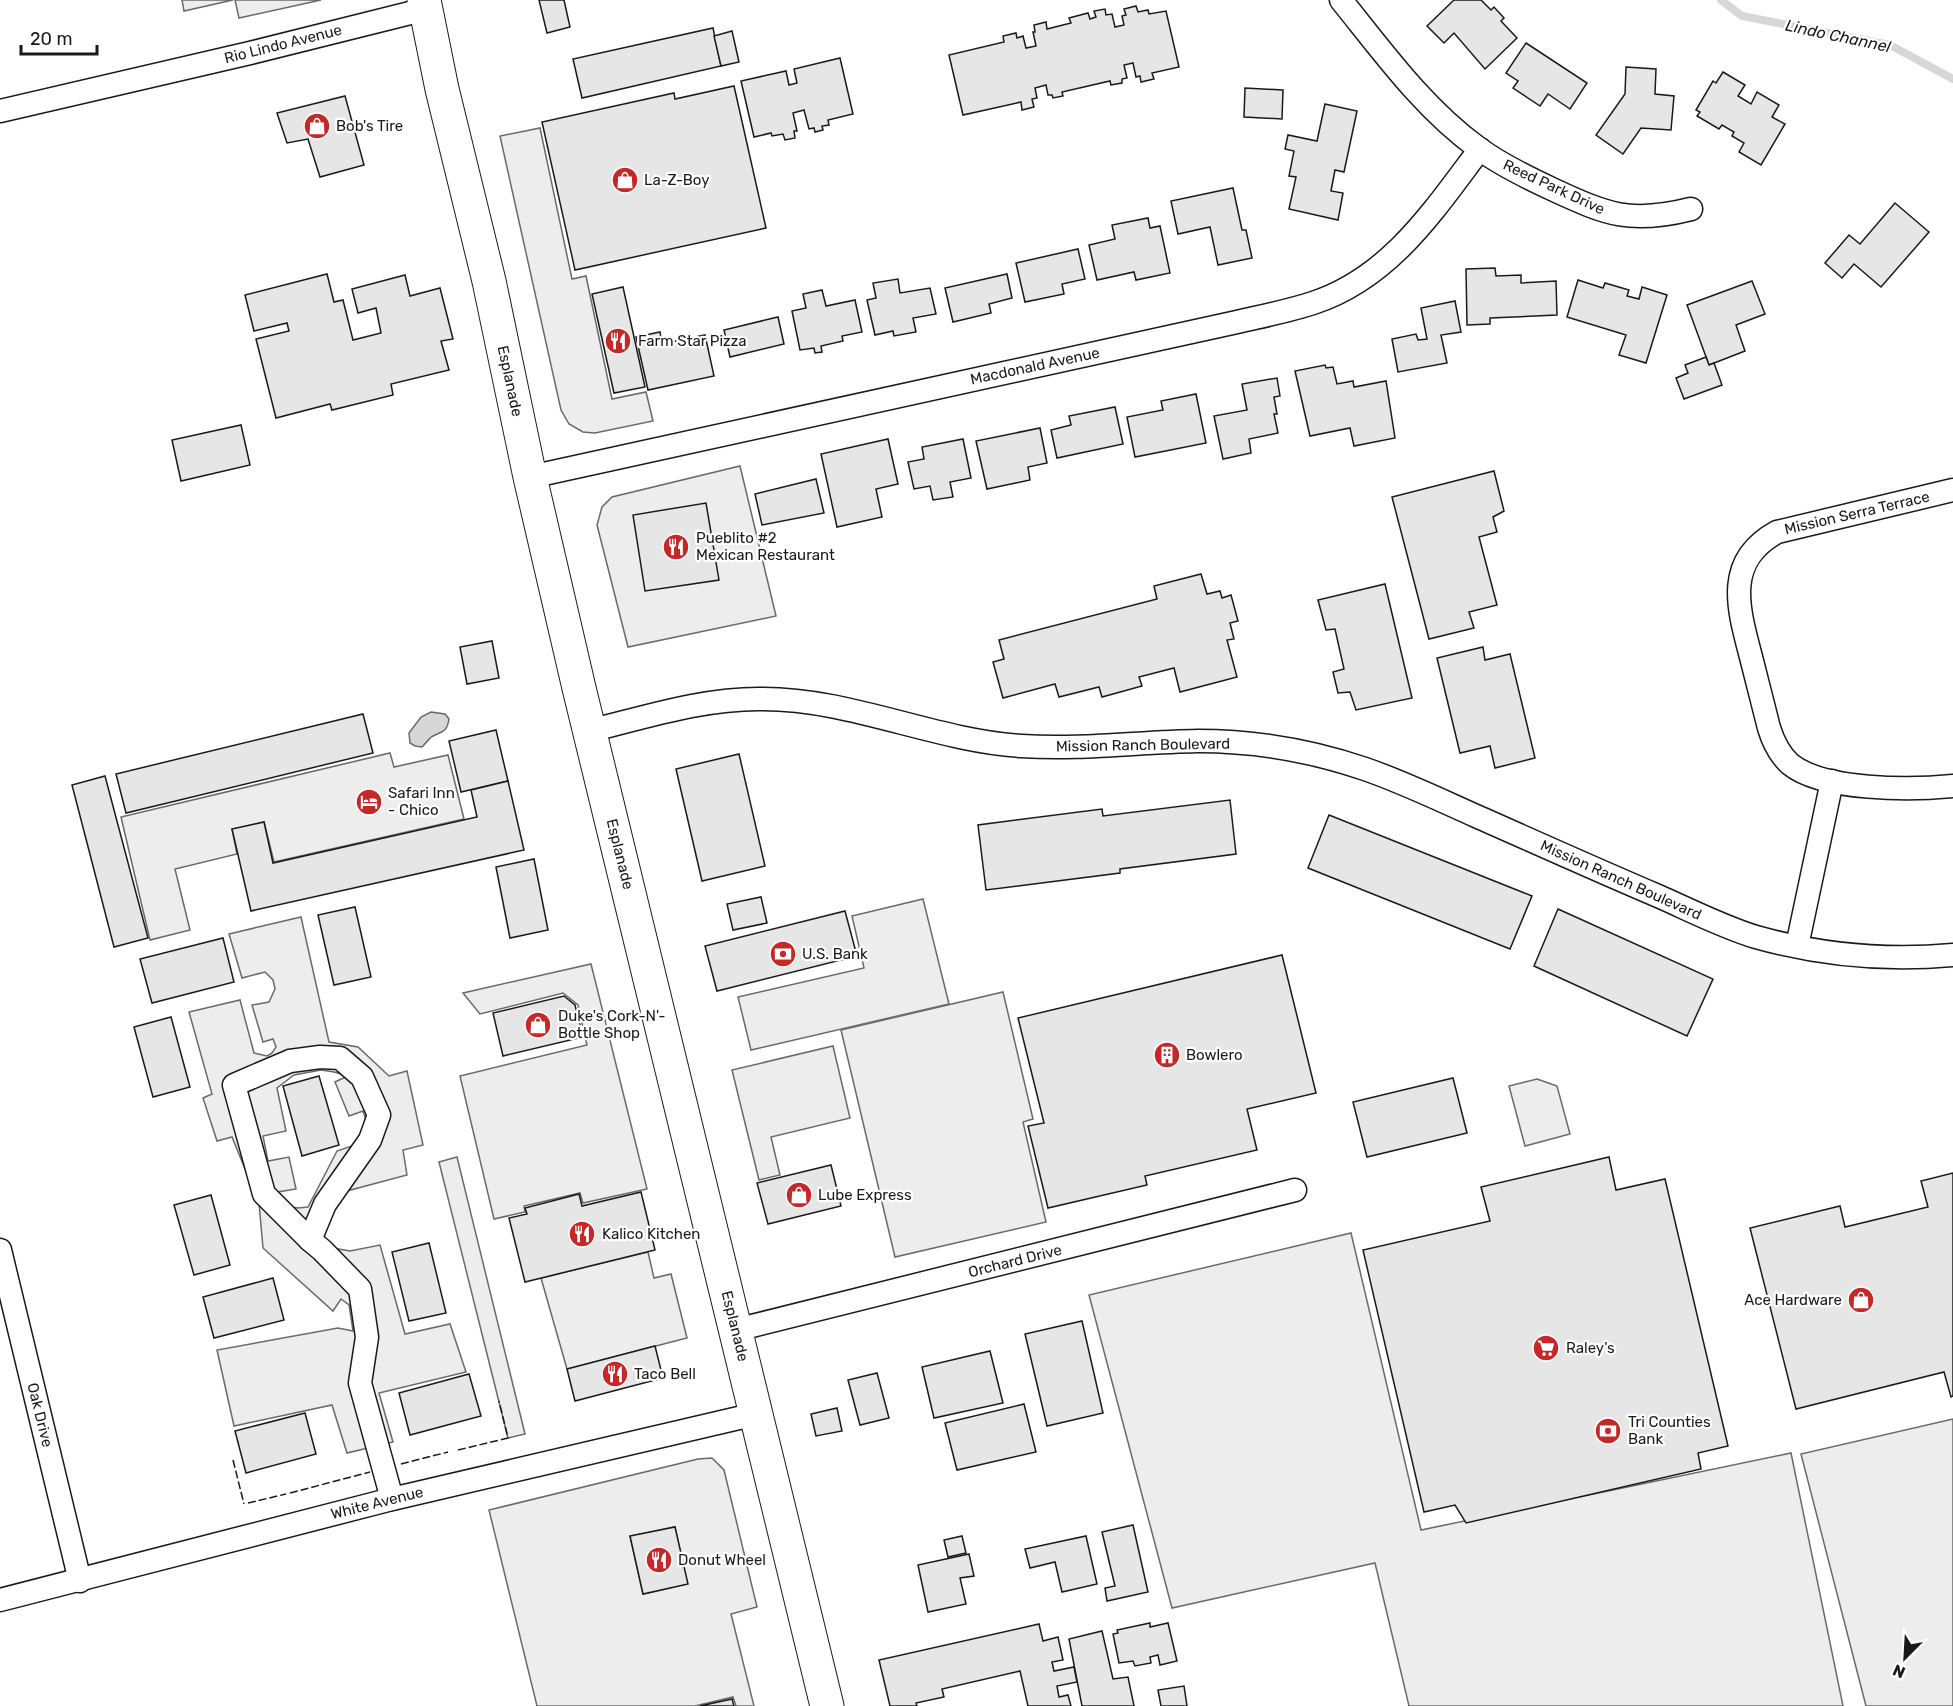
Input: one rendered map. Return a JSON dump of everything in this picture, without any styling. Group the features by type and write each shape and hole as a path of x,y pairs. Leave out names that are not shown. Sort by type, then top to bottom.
{"main road":[{"name":"Esplanade","path":"425,5 442,89 489,281 530,477 589,731 827,1706"}],"street":[{"name":"Reed Park Drive","path":"1341,0 1409,84 1445,121 1480,149 1535,182 1604,211 1625,216 1647,217 1691,209"},
{"name":"Rio Lindo Avenue","path":"0,111 250,53 425,5"},
{"name":"Macdonald Avenue","path":"530,477 1237,322 1315,302 1364,278 1406,243 1480,149"},
{"name":"Mission Serra Terrace","path":"1953,490 1777,532 1764,539 1746,560 1738,588 1744,633 1774,742 1790,763 1801,771 1832,781 1899,788 1953,786"},
{"name":"Mission Ranch Boulevard","path":"589,731 693,706 733,700 764,699 824,705 966,738 1019,746 1074,747 1200,741 1288,749 1344,762 1390,779 1757,937 1836,953 1881,957 1953,955"},
{"path":"1797,946 1832,781"},
{"path":"310,1240 325,1204 370,1140 379,1115 362,1077 340,1058 320,1057 290,1061 234,1085 264,1194 310,1240 322,1250 360,1289 367,1337 360,1383 392,1499"},
{"name":"Orchard Drive","path":"736,1330 1295,1190"},
{"name":"Oak Drive","path":"0,1250 80,1581"},
{"name":"White Avenue","path":"0,1600 392,1499 756,1414"}],"shaded area":[{"path":"182,0 233,0 184,11"},
{"path":"235,0 321,0 239,18"},
{"path":"540,128 572,279 586,276 612,399 646,392 653,421 595,433 583,432 569,424 561,410 500,136"},
{"path":"740,466 776,616 628,647 597,525 602,507 612,497"},
{"path":"431,712 445,714 449,719 447,726 422,747 415,746 410,743 409,733 421,717"},
{"path":"390,753 394,767 448,755 464,819 274,862 264,822 232,829 237,854 175,869 190,930 150,940 121,817"},
{"path":"923,899 949,1004 751,1050 738,997 864,968 852,916"},
{"path":"301,917 329,1042 358,1047 389,1076 407,1071 423,1145 403,1150 407,1175 347,1191 337,1203 324,1240 333,1248 350,1251 380,1245 405,1334 450,1324 466,1372 379,1393 393,1442 347,1453 332,1405 234,1426 217,1350 338,1328 353,1331 349,1305 341,1299 333,1311 263,1248 259,1203 232,1137 217,1141 203,1098 212,1094 189,1012 240,1000 254,1053 267,1056 276,1047 273,1039 263,1042 252,1005 269,1002 275,989 273,980 265,972 242,978 229,934","holes":["321,1070 348,1076 335,1082 349,1116 363,1111 367,1123 355,1145 337,1151 308,1207 285,1206 278,1200 278,1192 296,1189 289,1157 268,1161 263,1136 286,1131 277,1088 294,1075"]},
{"path":"591,964 647,1189 583,1203 580,1193 524,1206 525,1212 494,1219 460,1076 587,1045 578,1005 563,993 480,1014 463,993"},
{"path":"1003,992 1033,1119 1023,1122 1046,1222 895,1257 841,1030"},
{"path":"833,1046 850,1118 771,1137 780,1175 759,1180 732,1070"},
{"path":"1537,1079 1557,1086 1570,1134 1525,1146 1509,1086"},
{"path":"457,1157 525,1434 508,1438 439,1162"},
{"path":"1351,1233 1421,1530 1791,1453 1843,1706 1409,1706 1375,1563 1172,1608 1089,1295"},
{"path":"648,1252 654,1278 671,1274 687,1338 567,1369 541,1278"},
{"path":"1953,1419 1953,1706 1866,1706 1801,1454"},
{"path":"712,1458 724,1470 757,1607 731,1614 754,1706 736,1706 733,1697 695,1706 537,1706 489,1510 698,1459","holes":["675,1527 687,1584 643,1594 630,1536"]}],"building":[{"path":"539,0 564,0 570,27 547,33"},
{"path":"1454,0 1481,0 1491,10 1494,7 1504,18 1501,21 1517,38 1485,69 1454,33 1444,43 1427,26"},
{"path":"1136,6 1138,12 1148,10 1149,14 1166,11 1179,67 1152,73 1154,79 1141,82 1140,76 1136,77 1133,63 1124,65 1127,78 1122,79 1122,83 1111,85 1110,81 1062,92 1063,96 1053,98 1052,95 1048,95 1046,85 1035,88 1037,98 1032,99 1034,107 1022,110 1021,102 963,115 949,55 1004,42 1003,36 1016,33 1017,38 1023,36 1026,48 1036,46 1034,25 1046,22 1047,29 1071,23 1069,18 1088,13 1090,19 1096,17 1094,11 1105,9 1106,15 1112,14 1115,27 1124,25 1122,16 1126,15 1124,9"},
{"path":"713,28 721,66 582,98 573,59"},
{"path":"732,31 739,62 721,66 714,36"},
{"path":"1526,43 1587,83 1570,109 1548,94 1540,106 1513,88 1518,81 1506,73"},
{"path":"840,58 853,114 828,120 829,125 822,126 823,130 815,132 814,128 809,129 804,110 793,113 797,131 794,131 795,138 785,140 783,134 772,136 771,133 754,137 741,81 786,71 789,85 797,83 794,69"},
{"path":"1626,67 1656,69 1655,94 1674,96 1671,130 1641,128 1623,154 1596,135 1625,94"},
{"path":"1723,72 1745,85 1738,96 1751,104 1757,92 1779,105 1772,117 1785,124 1761,165 1739,152 1744,143 1732,136 1734,132 1722,125 1719,129 1697,116 1700,112 1696,110 1713,81 1716,83"},
{"path":"734,86 766,228 575,270 542,122 674,93 675,99"},
{"path":"1245,88 1283,90 1282,119 1244,117"},
{"name":"Bob's Tire","path":"345,96 364,165 320,177 308,139 287,143 277,113"},
{"path":"1325,104 1357,111 1344,172 1335,170 1331,191 1343,193 1338,220 1289,209 1296,177 1289,176 1294,151 1285,149 1288,135 1317,141"},
{"path":"1233,188 1242,230 1246,230 1252,258 1218,265 1210,227 1178,234 1171,201"},
{"path":"1895,203 1929,232 1881,287 1854,264 1842,278 1825,263 1849,235 1860,244"},
{"path":"1148,218 1150,228 1160,226 1170,273 1136,280 1134,272 1097,280 1089,245 1115,239 1112,225"},
{"path":"1078,249 1085,279 1062,284 1064,294 1025,302 1016,263"},
{"path":"1495,268 1496,276 1521,275 1521,283 1556,281 1557,315 1490,318 1490,324 1467,325 1466,269"},
{"path":"327,274 334,302 343,300 353,340 381,333 376,308 358,313 352,289 405,275 410,296 440,288 453,339 441,341 449,370 391,384 393,395 332,410 330,404 276,418 256,339 289,331 287,323 254,331 245,295"},
{"path":"1007,274 1012,298 989,304 991,313 953,322 945,288"},
{"path":"898,279 900,293 930,288 936,314 913,318 916,332 894,336 893,331 875,335 867,300 876,298 873,283"},
{"path":"1578,280 1603,288 1605,283 1629,290 1627,296 1639,299 1642,287 1667,295 1646,363 1619,355 1626,335 1567,317"},
{"path":"1752,281 1765,314 1736,325 1745,351 1709,365 1687,305"},
{"path":"623,287 645,387 614,393 592,294"},
{"path":"822,290 826,306 855,300 862,332 842,336 843,341 821,346 822,352 815,353 814,348 800,350 792,311 806,308 803,294"},
{"path":"1455,301 1461,332 1441,335 1447,363 1398,372 1392,339 1416,334 1418,340 1427,339 1421,308"},
{"path":"778,317 784,344 730,357 724,330"},
{"path":"660,332 662,344 705,335 714,376 648,390 636,337"},
{"path":"1706,357 1709,365 1714,363 1722,385 1684,399 1676,378 1688,373 1685,365"},
{"path":"1325,365 1326,368 1333,367 1337,384 1353,381 1354,387 1386,381 1395,438 1354,446 1350,428 1310,436 1295,371"},
{"path":"1277,378 1280,396 1274,397 1277,414 1274,414 1278,433 1249,439 1251,453 1223,459 1214,416 1247,410 1242,384"},
{"path":"1196,394 1206,443 1135,457 1127,417 1163,410 1161,401"},
{"path":"1115,407 1123,444 1057,458 1051,430 1071,425 1069,416"},
{"path":"241,425 250,465 181,481 172,440"},
{"path":"1040,428 1047,463 1028,467 1030,480 987,489 976,441"},
{"path":"888,439 898,484 876,489 882,517 837,527 821,454"},
{"path":"963,439 971,478 950,482 953,497 933,500 930,486 914,489 908,462 924,459 922,447"},
{"path":"1494,471 1504,511 1493,517 1497,532 1479,537 1497,605 1469,612 1474,628 1429,639 1392,497"},
{"path":"816,479 824,513 762,525 755,494"},
{"name":"Pueblito #2 Mexican Restaurant","path":"706,503 719,580 645,591 633,515"},
{"path":"1201,574 1207,594 1220,591 1222,598 1231,595 1238,621 1230,623 1234,639 1227,640 1237,677 1180,692 1174,668 1139,677 1142,686 1102,697 1099,687 1059,697 1055,684 1003,698 993,662 1004,659 999,640 1157,599 1154,586"},
{"path":"1385,584 1412,698 1356,710 1350,692 1338,693 1333,672 1344,669 1335,629 1326,630 1318,600"},
{"path":"492,641 499,678 467,684 460,647"},
{"path":"1483,647 1485,660 1510,654 1535,758 1495,768 1490,746 1460,753 1437,658"},
{"path":"363,714 373,753 126,813 116,774"},
{"path":"496,730 508,781 461,792 449,741"},
{"path":"739,754 765,866 702,881 676,769"},
{"path":"105,776 148,938 114,947 72,785"},
{"path":"508,781 524,850 251,911 232,829 264,822 273,863 477,817 471,790"},
{"path":"1230,800 1236,854 1120,869 1120,873 986,890 978,825 1102,809 1103,816"},
{"path":"1329,815 1532,896 1510,949 1308,868"},
{"path":"534,859 548,930 510,938 496,867"},
{"path":"761,897 767,923 733,930 727,904"},
{"path":"355,907 371,977 334,985 318,915"},
{"path":"1558,909 1713,979 1687,1036 1534,966"},
{"path":"845,911 857,956 717,991 705,946"},
{"path":"223,938 234,982 152,1003 140,959"},
{"name":"Bowlero","path":"1282,955 1316,1093 1247,1109 1257,1150 1145,1176 1147,1185 1048,1208 1028,1126 1044,1123 1018,1018"},
{"name":"Duke's Cork-N'- Bottle Shop","path":"564,996 575,1005 583,1037 503,1056 493,1013"},
{"path":"171,1017 190,1087 153,1097 134,1027"},
{"path":"319,1076 339,1145 302,1156 283,1086"},
{"path":"1453,1078 1467,1133 1367,1157 1353,1102"},
{"name":"Raley's","path":"1609,1157 1616,1190 1665,1179 1728,1446 1698,1453 1701,1469 1466,1523 1455,1505 1424,1512 1363,1250 1490,1221 1481,1187"},
{"name":"Lube Express","path":"831,1165 841,1206 768,1224 757,1183"},
{"name":"Ace Hardware","path":"1953,1173 1953,1396 1951,1397 1944,1372 1796,1409 1750,1228 1840,1206 1845,1227 1928,1207 1921,1181"},
{"name":"Kalico Kitchen","path":"641,1192 655,1250 525,1282 509,1218 527,1214 525,1208 579,1194 582,1206"},
{"path":"211,1195 230,1265 194,1275 174,1205"},
{"path":"429,1243 446,1313 409,1321 392,1252"},
{"path":"273,1278 284,1320 214,1338 203,1297"},
{"path":"1082,1321 1103,1413 1047,1426 1025,1334"},
{"name":"Taco Bell","path":"655,1346 663,1378 575,1401 567,1369"},
{"path":"990,1351 1003,1403 934,1418 922,1367"},
{"path":"877,1373 889,1418 860,1425 848,1380"},
{"path":"469,1374 481,1416 410,1435 399,1393"},
{"path":"1024,1404 1036,1452 957,1470 945,1423"},
{"path":"837,1408 842,1431 816,1436 811,1414"},
{"path":"305,1413 316,1454 246,1473 235,1431"},
{"path":"1133,1525 1148,1592 1107,1601 1105,1588 1115,1586 1102,1532"},
{"name":"Donut Wheel","path":"675,1527 688,1584 643,1594 630,1536"},
{"path":"962,1536 966,1553 948,1557 944,1540"},
{"path":"1086,1536 1097,1584 1062,1592 1055,1562 1030,1568 1025,1549"},
{"path":"969,1554 974,1576 960,1578 966,1604 928,1612 918,1565"},
{"path":"1150,1623 1150,1627 1168,1623 1177,1661 1160,1665 1158,1655 1150,1657 1151,1663 1135,1666 1133,1661 1119,1663 1113,1634 1118,1633 1117,1630"},
{"path":"1039,1624 1043,1641 1058,1637 1063,1660 1052,1662 1054,1671 1074,1667 1077,1682 1057,1686 1059,1697 1068,1695 1071,1706 1028,1706 1020,1671 942,1689 944,1697 916,1703 917,1706 890,1706 879,1660"},
{"path":"1102,1631 1113,1679 1128,1677 1134,1706 1082,1706 1069,1639"},
{"path":"1184,1686 1187,1706 1161,1706 1158,1690"},
{"path":"732,1699 734,1706 700,1706"}],"waterway":[{"name":"Lindo Channel","path":"1721,0 1742,16 1890,45 1953,79"}],"fence":[{"path":"458,1450 508,1438 499,1401"},
{"path":"401,1464 448,1452"},
{"path":"233,1460 244,1504"},
{"path":"290,1493 370,1472"},
{"path":"248,1503 286,1494"}],"place":[{"name":"Bob's Tire","path":"317,126"},
{"name":"La-Z-Boy","path":"625,180"},
{"name":"Farm Star Pizza","path":"618,341"},
{"name":"Pueblito #2 Mexican Restaurant","path":"676,547"},
{"name":"Safari Inn - Chico","path":"369,802"},
{"name":"U.S. Bank","path":"783,954"},
{"name":"Duke's Cork-N'- Bottle Shop","path":"538,1025"},
{"name":"Bowlero","path":"1167,1055"},
{"name":"Lube Express","path":"799,1195"},
{"name":"Kalico Kitchen","path":"582,1234"},
{"name":"Ace Hardware","path":"1861,1300"},
{"name":"Raley's","path":"1546,1348"},
{"name":"Taco Bell","path":"615,1374"},
{"name":"Tri Counties Bank","path":"1608,1431"},
{"name":"Donut Wheel","path":"659,1560"}]}
